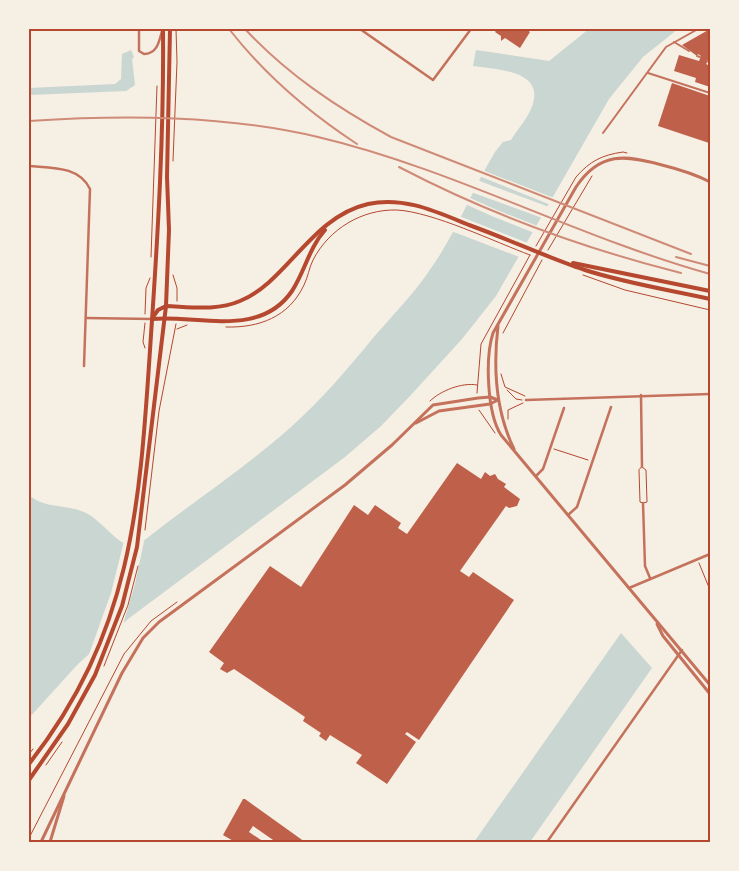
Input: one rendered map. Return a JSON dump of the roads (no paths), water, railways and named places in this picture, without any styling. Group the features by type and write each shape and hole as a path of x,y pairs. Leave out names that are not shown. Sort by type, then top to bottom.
{"main road":[{"path":"29,764 61,721 88,674 120,588 132,535 146,416 152,319 160,155 163,29"},
{"path":"29,780 81,702 111,637 128,584 140,532 166,306 169,230 167,178 170,29"},
{"path":"152,319 158,310 166,306 216,307 249,297 264,286 307,242 331,223 354,209 379,202 401,202 429,209 589,271 710,299"},
{"path":"152,319 176,318 236,321 256,318 268,313 281,304 292,290 312,247 331,223"},
{"path":"563,260 710,291"}],"street":[{"path":"139,29 141,54 150,54 157,47 163,29"},
{"path":"360,29 433,80 470,29"},
{"path":"603,133 666,47 698,29"},
{"path":"674,42 689,51"},
{"path":"648,73 710,93"},
{"path":"710,182 672,168 628,158 609,160 592,168 576,187 493,333 491,342 490,397 495,425 515,452 710,685"},
{"path":"29,166 73,172 80,175 90,189 84,366"},
{"path":"86,318 152,319"},
{"path":"498,325 495,358 498,400 502,420 515,452"},
{"path":"526,400 710,394"},
{"path":"641,395 642,467"},
{"path":"41,842 122,673 143,638 164,618 345,485 413,425 428,408 438,403 490,397 498,400"},
{"path":"413,425 439,411 490,404 498,400"},
{"path":"568,515 576,507 611,407"},
{"path":"536,476 543,469 564,408"},
{"path":"643,503 645,566 650,579"},
{"path":"628,588 710,554"},
{"path":"656,622 678,655 710,694"},
{"path":"547,842 682,650"},
{"path":"50,842 66,788"}],"railway":[{"path":"229,29 257,62 288,92 321,119 357,144"},
{"path":"245,29 278,61 313,89 391,137 691,254"},
{"path":"29,121 101,118 174,118 247,124 318,137 418,167 661,259 710,274"},
{"path":"399,167 502,215 572,241 681,273"},
{"path":"676,257 710,266"}]}
